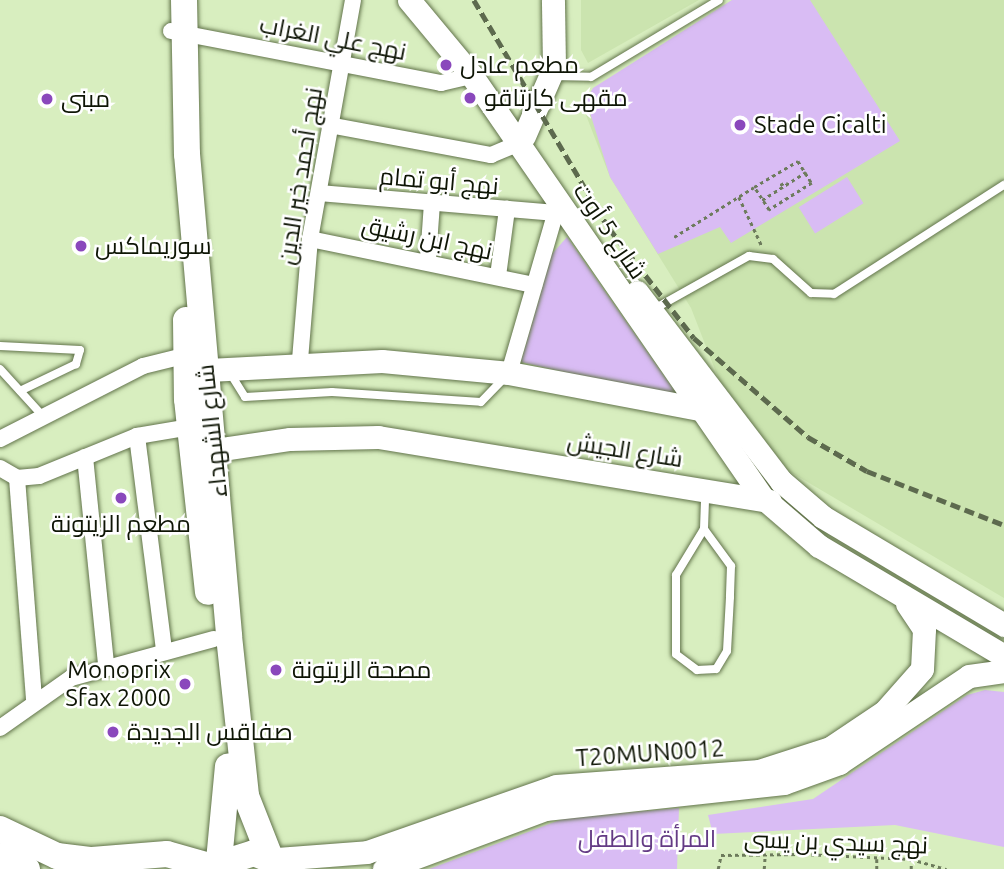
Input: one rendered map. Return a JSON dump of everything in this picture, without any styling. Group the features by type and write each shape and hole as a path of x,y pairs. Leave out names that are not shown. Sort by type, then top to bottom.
{"main road":[{"name":"شارع الشهداء","path":"171,0 178,31 202,363 199,425 202,452 246,796 280,862"},
{"name":"شارع الشهداء","path":"178,31 184,0"},
{"name":"شارع 5 أوت","path":"409,0 522,139 780,481 869,545"},
{"path":"522,139 552,76 553,0"},
{"name":"شارع 5 أوت","path":"430,4 522,139 557,208 762,497"},
{"path":"202,363 300,360 509,373 700,409"},
{"name":"شارع الجيش","path":"202,452 290,439 378,437 762,497"},
{"name":"شارع الشهداء","path":"202,452 214,639 228,758 211,865"},
{"path":"762,497 869,545 1004,625"},
{"path":"762,497 819,546 1004,656"},
{"name":"T20MUN0012","path":"394,867 545,809 787,764 830,748 884,712 922,669 927,646 924,629 900,596"},
{"name":"T20MUN0012","path":"280,862 367,852 547,788 784,783 839,763 942,691 969,676 1004,671"},
{"path":"0,829 57,856 92,860 167,854 211,865 254,853 280,862"},
{"path":"0,856 26,869"}],"street":[{"name":"نهج أحمد خير الدين","path":"300,360 310,239 354,0"},
{"name":"نهج علي الغراب","path":"178,31 441,83 472,76"},
{"path":"329,125 491,155 522,139"},
{"name":"نهج أبو تمام","path":"319,193 507,209 557,208"},
{"path":"428,259 432,203"},
{"path":"509,373 557,208"},
{"path":"498,276 507,209"},
{"name":"نهج ابن رشيق","path":"310,239 428,259 534,285"},
{"path":"0,439 40,414 143,366 202,363"},
{"path":"0,468 17,478 85,457 137,436 199,425"},
{"path":"137,436 164,650"},
{"path":"85,457 106,664"},
{"path":"17,478 34,699"},
{"path":"0,728 34,699 106,664 214,639"},
{"path":"0,721 0,728"}],"lane":[{"path":"552,76 592,77 719,0"},
{"path":"652,311 734,262 761,256 811,293 834,294 1004,186"},
{"path":"0,346 80,350 76,364 20,391"},
{"path":"202,363 245,397 332,391 481,402 509,373"},
{"path":"0,369 40,414"},
{"path":"704,529 731,566 730,597 727,650 716,669 697,670 676,654 676,575 704,529 705,489"}],"path":[{"path":"674,237 754,187 798,161 813,183 769,211 754,187"},
{"path":"762,200 783,184 806,172"},
{"path":"739,197 761,234 761,256"},
{"name":"نهج سيدي بن يسى","path":"718,869 721,855 911,859 947,869"},
{"path":"764,869 765,855"},
{"path":"877,859 877,869"},
{"path":"911,859 911,869"}],"shaded area":[{"path":"581,0 699,0 588,63 581,50"},
{"path":"732,0 1004,0 1004,598 777,464 730,408 691,308 610,177 584,110 588,93"}],"green space":[{"name":"Stade Cicalti","path":"732,0 810,0 900,141 731,243 720,227 658,254 610,177 586,100 593,88"},
{"path":"847,177 863,203 815,233 799,207"},
{"path":"567,237 680,399 521,362 552,254"},
{"path":"985,690 1004,692 1004,847 895,825 713,834 708,815 813,799 967,695"},
{"name":"المرأة والطفل","path":"679,808 677,869 429,869 565,818"}],"railway":[{"path":"474,0 609,228 694,338 808,437 867,471 1004,525"}],"place":[{"name":"مطعم عادل","path":"446,65"},
{"name":"مقهى كارتاقو","path":"470,98"},
{"name":"مبنى","path":"47,99"},
{"name":"Stade Cicalti","path":"740,125"},
{"name":"سوريماكس","path":"81,246"},
{"name":"مطعم الزيتونة","path":"121,498"},
{"name":"مصحة الزيتونة","path":"276,670"},
{"name":"Monoprix Sfax 2000","path":"185,684"},
{"name":"صفاقس الجديدة","path":"113,732"}]}
